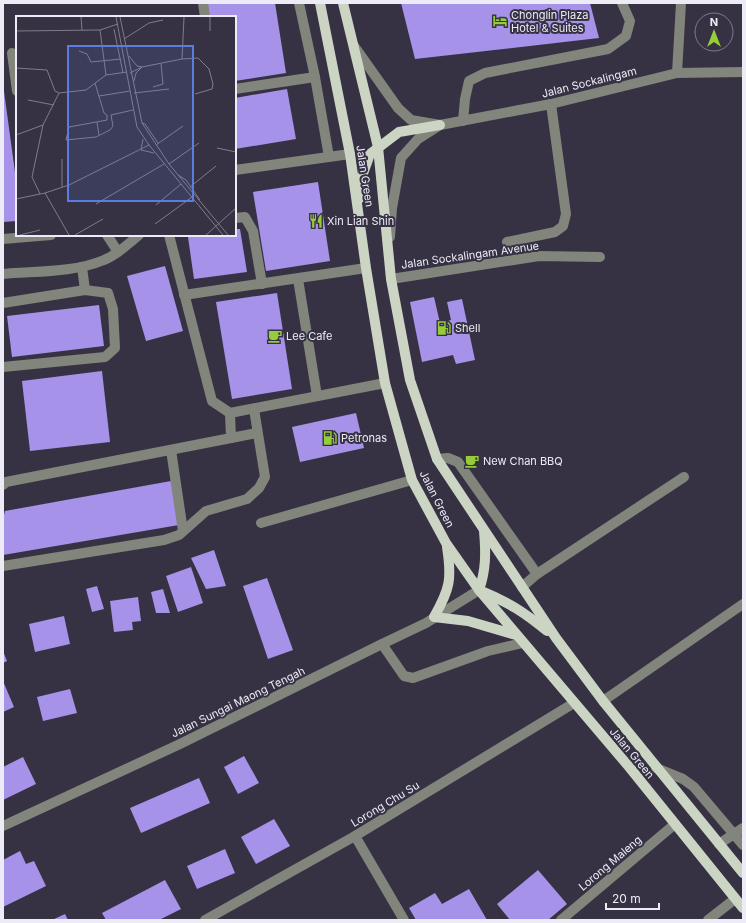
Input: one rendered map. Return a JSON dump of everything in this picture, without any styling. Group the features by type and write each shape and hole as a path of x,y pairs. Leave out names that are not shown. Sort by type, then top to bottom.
{"main road":[{"name":"Jalan Green","path":"320,3 350,154 366,268 385,383 412,480 446,543 479,590 630,768 743,908"},
{"name":"Jalan Green","path":"343,3 378,147 391,279 410,380 437,459 556,638 656,768 743,873"},
{"path":"359,218 361,179 370,154 399,132 440,125"},
{"path":"484,531 486,555 485,573 479,590 505,600 525,613 556,638"},
{"path":"446,543 451,571 447,594 434,617 468,621 516,635"}],"street":[{"path":"203,3 205,16"},
{"path":"299,3 315,77 329,157"},
{"path":"463,121 465,99 469,81 485,73 608,49 626,36 630,21 622,3"},
{"path":"678,73 682,3"},
{"name":"Jalan Sockalingam","path":"354,46 398,108 411,120 440,125 551,104 678,73 743,72"},
{"path":"11,53 16,85"},
{"path":"236,89 315,77"},
{"path":"507,242 555,232 563,226 566,214 551,104"},
{"name":"Jalan Sockalingam","path":"388,254 392,208 401,158 418,139 440,125"},
{"path":"236,170 350,154"},
{"path":"236,218 245,217 253,231 262,284"},
{"path":"3,239 36,236"},
{"path":"108,236 118,252"},
{"path":"3,274 82,267 105,260 118,252 138,236"},
{"path":"169,236 212,401 230,413 385,383"},
{"name":"Jalan Sockalingam Avenue","path":"391,279 539,256 600,257"},
{"path":"82,267 85,290"},
{"path":"184,295 366,268"},
{"path":"298,279 317,396"},
{"path":"3,303 85,290 108,293 112,309 115,348 105,357 3,367"},
{"path":"3,566 164,540 179,535 206,510 247,499 259,488 265,477 254,408"},
{"path":"230,413 231,438"},
{"path":"3,484 6,482 257,433"},
{"path":"171,450 183,531"},
{"path":"437,459 448,458 458,462 536,574"},
{"path":"522,587 536,574 684,476"},
{"path":"261,523 412,480"},
{"name":"Jalan Sungai Maong Tengah","path":"3,826 180,744 382,644 434,617 479,590"},
{"path":"603,701 743,604"},
{"path":"382,644 404,676 413,678 488,651 523,643"},
{"name":"Lorong Chu Su","path":"205,920 355,836 574,703"},
{"path":"656,768 683,779 694,786 739,831 743,844"},
{"name":"Lorong Maleng","path":"561,920 674,824"},
{"path":"719,844 739,831"},
{"path":"355,836 404,920"},
{"path":"708,920 735,899"}],"building":[{"path":"207,3 275,3 286,73 236,81 236,16 209,16"},
{"name":"Chonglin Plaza Hotel & Suites","path":"401,3 590,3 599,38 415,59"},
{"path":"3,84 16,180 16,221 3,222"},
{"path":"287,89 296,139 236,149 236,98"},
{"path":"318,182 330,261 266,271 253,192"},
{"path":"236,229 240,229 247,272 194,279 188,237 236,236"},
{"path":"165,266 183,331 146,341 127,276"},
{"path":"277,293 292,389 232,399 216,302"},
{"path":"434,297 440,323 451,320 447,302 462,299 475,360 456,364 453,355 422,362 410,302"},
{"path":"99,305 104,346 12,357 7,316"},
{"path":"102,371 110,442 30,451 22,381"},
{"path":"356,413 364,448 300,462 292,427"},
{"path":"171,481 179,525 3,555 3,519 5,511"},
{"path":"214,550 226,586 206,589 191,558"},
{"path":"191,567 203,603 178,612 166,576"},
{"path":"267,578 293,650 268,659 243,586"},
{"path":"97,586 104,609 92,612 86,589"},
{"path":"163,589 170,613 156,613 151,592"},
{"path":"138,597 141,621 132,622 133,630 114,632 110,601"},
{"path":"64,616 70,644 35,652 29,624"},
{"path":"3,651 7,661 3,663"},
{"path":"3,681 14,707 3,712"},
{"path":"70,689 77,713 43,721 37,697"},
{"path":"244,756 259,783 238,794 224,767"},
{"path":"23,757 36,784 3,800 3,767"},
{"path":"199,778 210,803 141,833 130,808"},
{"path":"274,819 290,846 256,864 241,837"},
{"path":"225,849 235,873 197,889 187,866"},
{"path":"20,851 26,864 34,861 46,886 3,907 3,860"},
{"path":"538,870 567,904 548,920 510,920 497,904"},
{"path":"165,880 181,909 159,920 106,920 102,913"},
{"path":"469,889 487,920 416,920 409,908 435,893 442,904"},
{"path":"65,914 68,920 52,920"}],"place":[{"name":"Chonglin Plaza Hotel & Suites","path":"500,21"},
{"name":"Xin Lian Shin","path":"316,221"},
{"name":"Shell","path":"444,328"},
{"name":"Lee Cafe","path":"275,336"},
{"name":"Petronas","path":"330,438"},
{"name":"New Chan BBQ","path":"472,461"}]}
